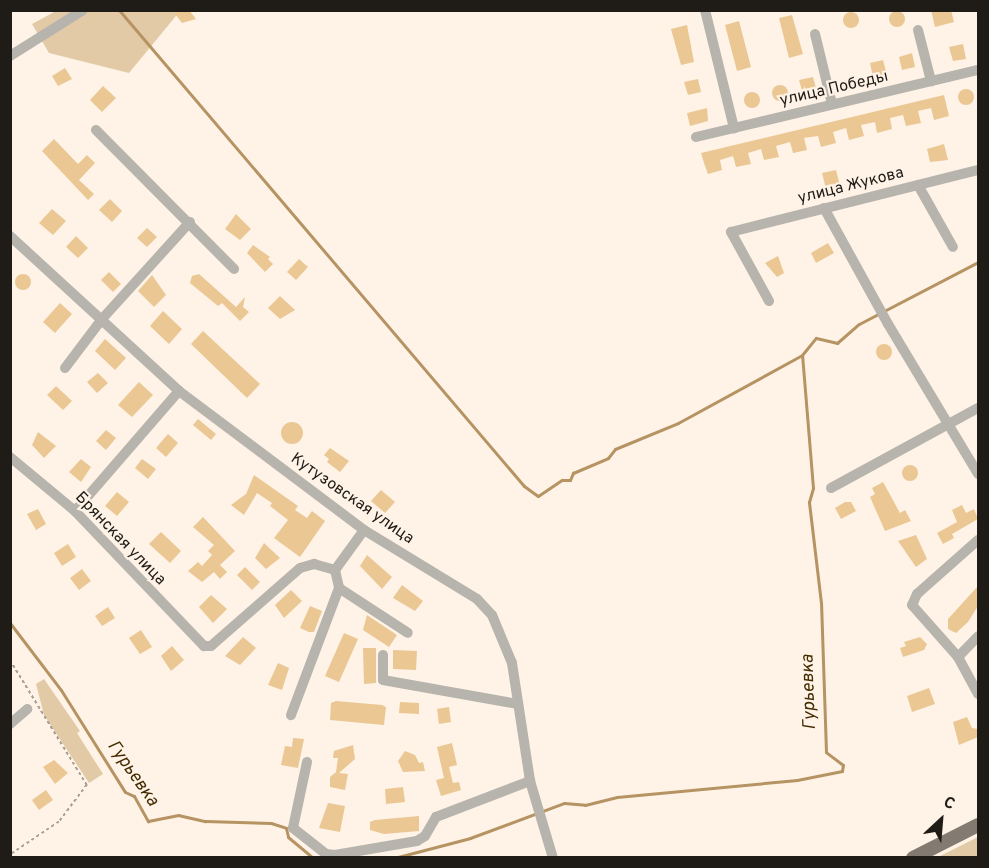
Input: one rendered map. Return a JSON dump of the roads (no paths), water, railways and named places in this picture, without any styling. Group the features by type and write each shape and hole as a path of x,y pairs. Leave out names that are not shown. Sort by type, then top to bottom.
{"main road":[{"path":"913,858 978,825"}],"street":[{"path":"10,56 83,10"},
{"path":"705,10 734,128"},
{"path":"918,30 931,81"},
{"path":"815,34 832,104"},
{"name":"улица Победы","path":"696,137 978,70"},
{"path":"96,130 190,222 234,269"},
{"name":"улица Жукова","path":"769,301 731,232 978,170"},
{"path":"918,185 953,247"},
{"path":"824,208 874,300 978,474"},
{"path":"64,368 102,319 190,222"},
{"name":"Кутузовская улица","path":"12,241 102,319 178,391 364,530 477,599 492,615 512,663 530,781 538,815 553,858"},
{"path":"75,511 178,391"},
{"path":"831,488 978,408"},
{"name":"Брянская улица","path":"10,457 75,511 204,646 211,646 300,568 314,564 335,570"},
{"path":"291,715 339,588 335,570 364,530"},
{"path":"978,540 917,594 912,605 958,657 978,694"},
{"path":"339,588 408,633"},
{"path":"958,657 978,636"},
{"path":"383,655 383,681 518,704"},
{"path":"10,724 27,709"},
{"path":"307,762 293,828 326,854 335,855 417,841 425,836 436,817 530,781"}],"waterway":[{"path":"119,10 524,486 538,496 562,480 570,480 573,473 608,458 615,449 678,423 802,355"},
{"name":"Гурьевка","path":"394,858 470,838 564,803 585,805 617,797 797,780 842,771 843,765 826,752 821,603 809,502 813,488 802,355 816,338 837,343 859,324 978,262"},
{"name":"Гурьевка","path":"10,623 61,690 125,792 134,796 148,821 178,815 205,821 271,823 286,828 288,837 313,858"}]}
